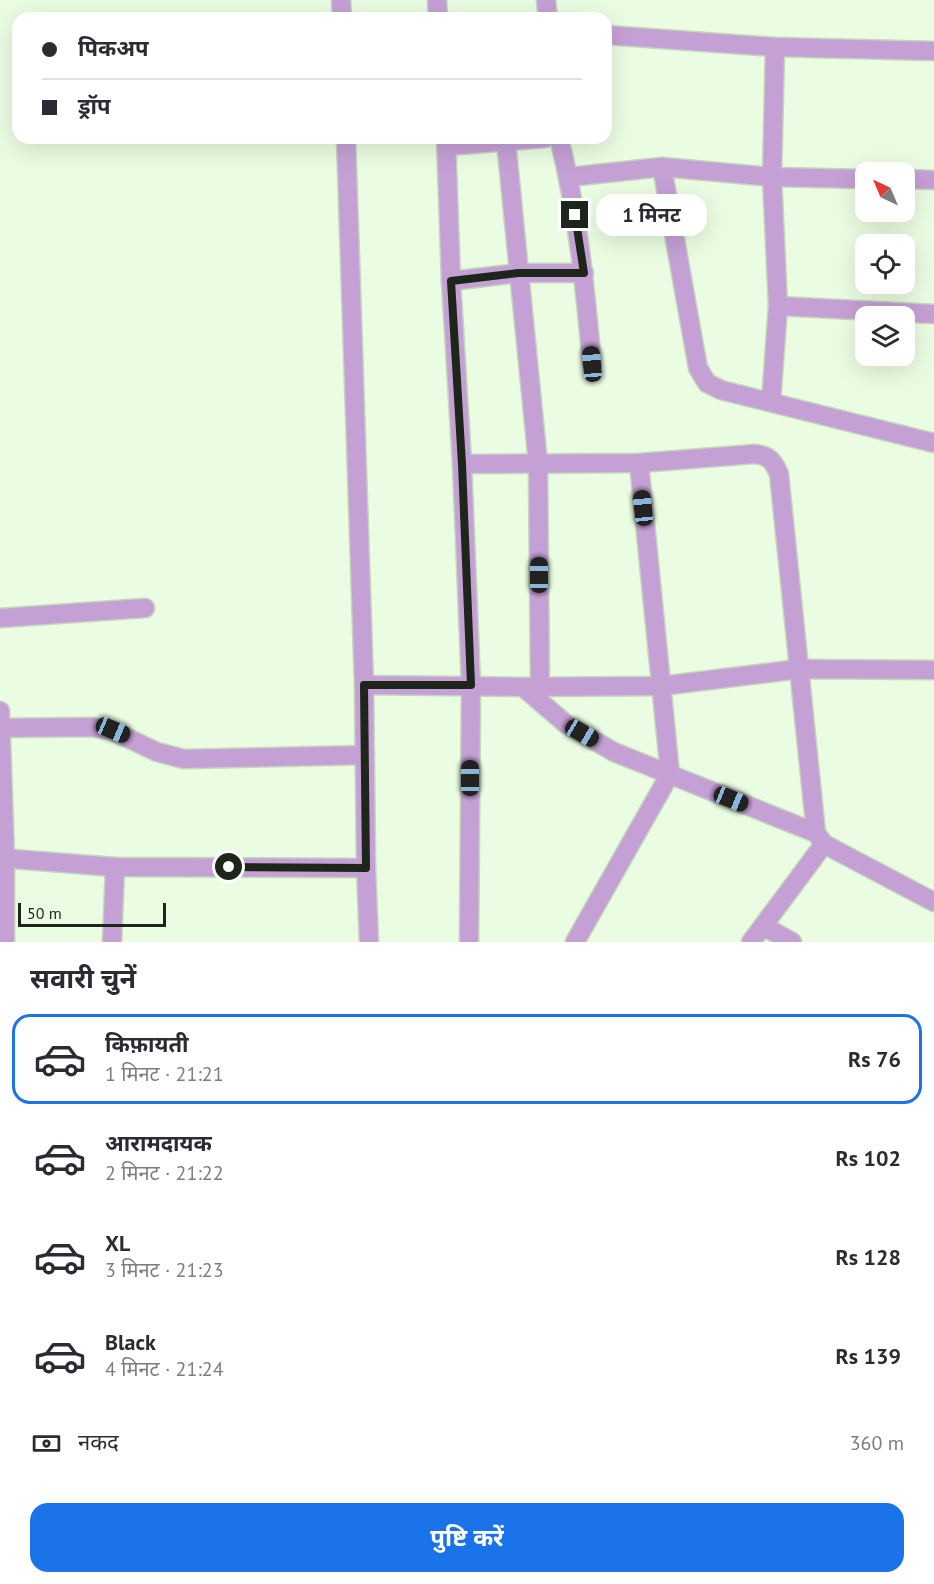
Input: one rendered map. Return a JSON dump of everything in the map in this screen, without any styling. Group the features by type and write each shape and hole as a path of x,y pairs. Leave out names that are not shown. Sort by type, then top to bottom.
{"street":[{"path":"612,36 775,47 934,51"},
{"path":"771,402 778,306 772,177 775,47"},
{"path":"346,144 364,685 369,942"},
{"path":"446,144 471,685 469,942"},
{"path":"506,144 538,463 531,687 566,724 614,752 820,838 934,902"},
{"path":"560,144 584,273 592,364"},
{"path":"662,167 698,368 706,383 721,390 934,443"},
{"path":"568,177 662,167 772,177 855,179"},
{"path":"915,179 934,180"},
{"path":"451,281 518,273 584,273"},
{"path":"778,306 934,314"},
{"path":"462,464 639,463 754,454 766,455 774,462 779,474 799,669 820,838 764,926 751,942"},
{"path":"575,942 669,774 639,463"},
{"path":"0,618 145,608"},
{"path":"364,685 661,686 799,669 934,670"},
{"path":"0,711 5,942"},
{"path":"1,728 113,730 157,752 184,759 365,755"},
{"path":"3,858 115,867 366,868"},
{"path":"112,942 115,867"},
{"path":"764,926 792,942"}],"route":[{"path":"229,867 366,868 364,685 471,685 462,464 451,281 518,273 584,273 575,215"}]}
